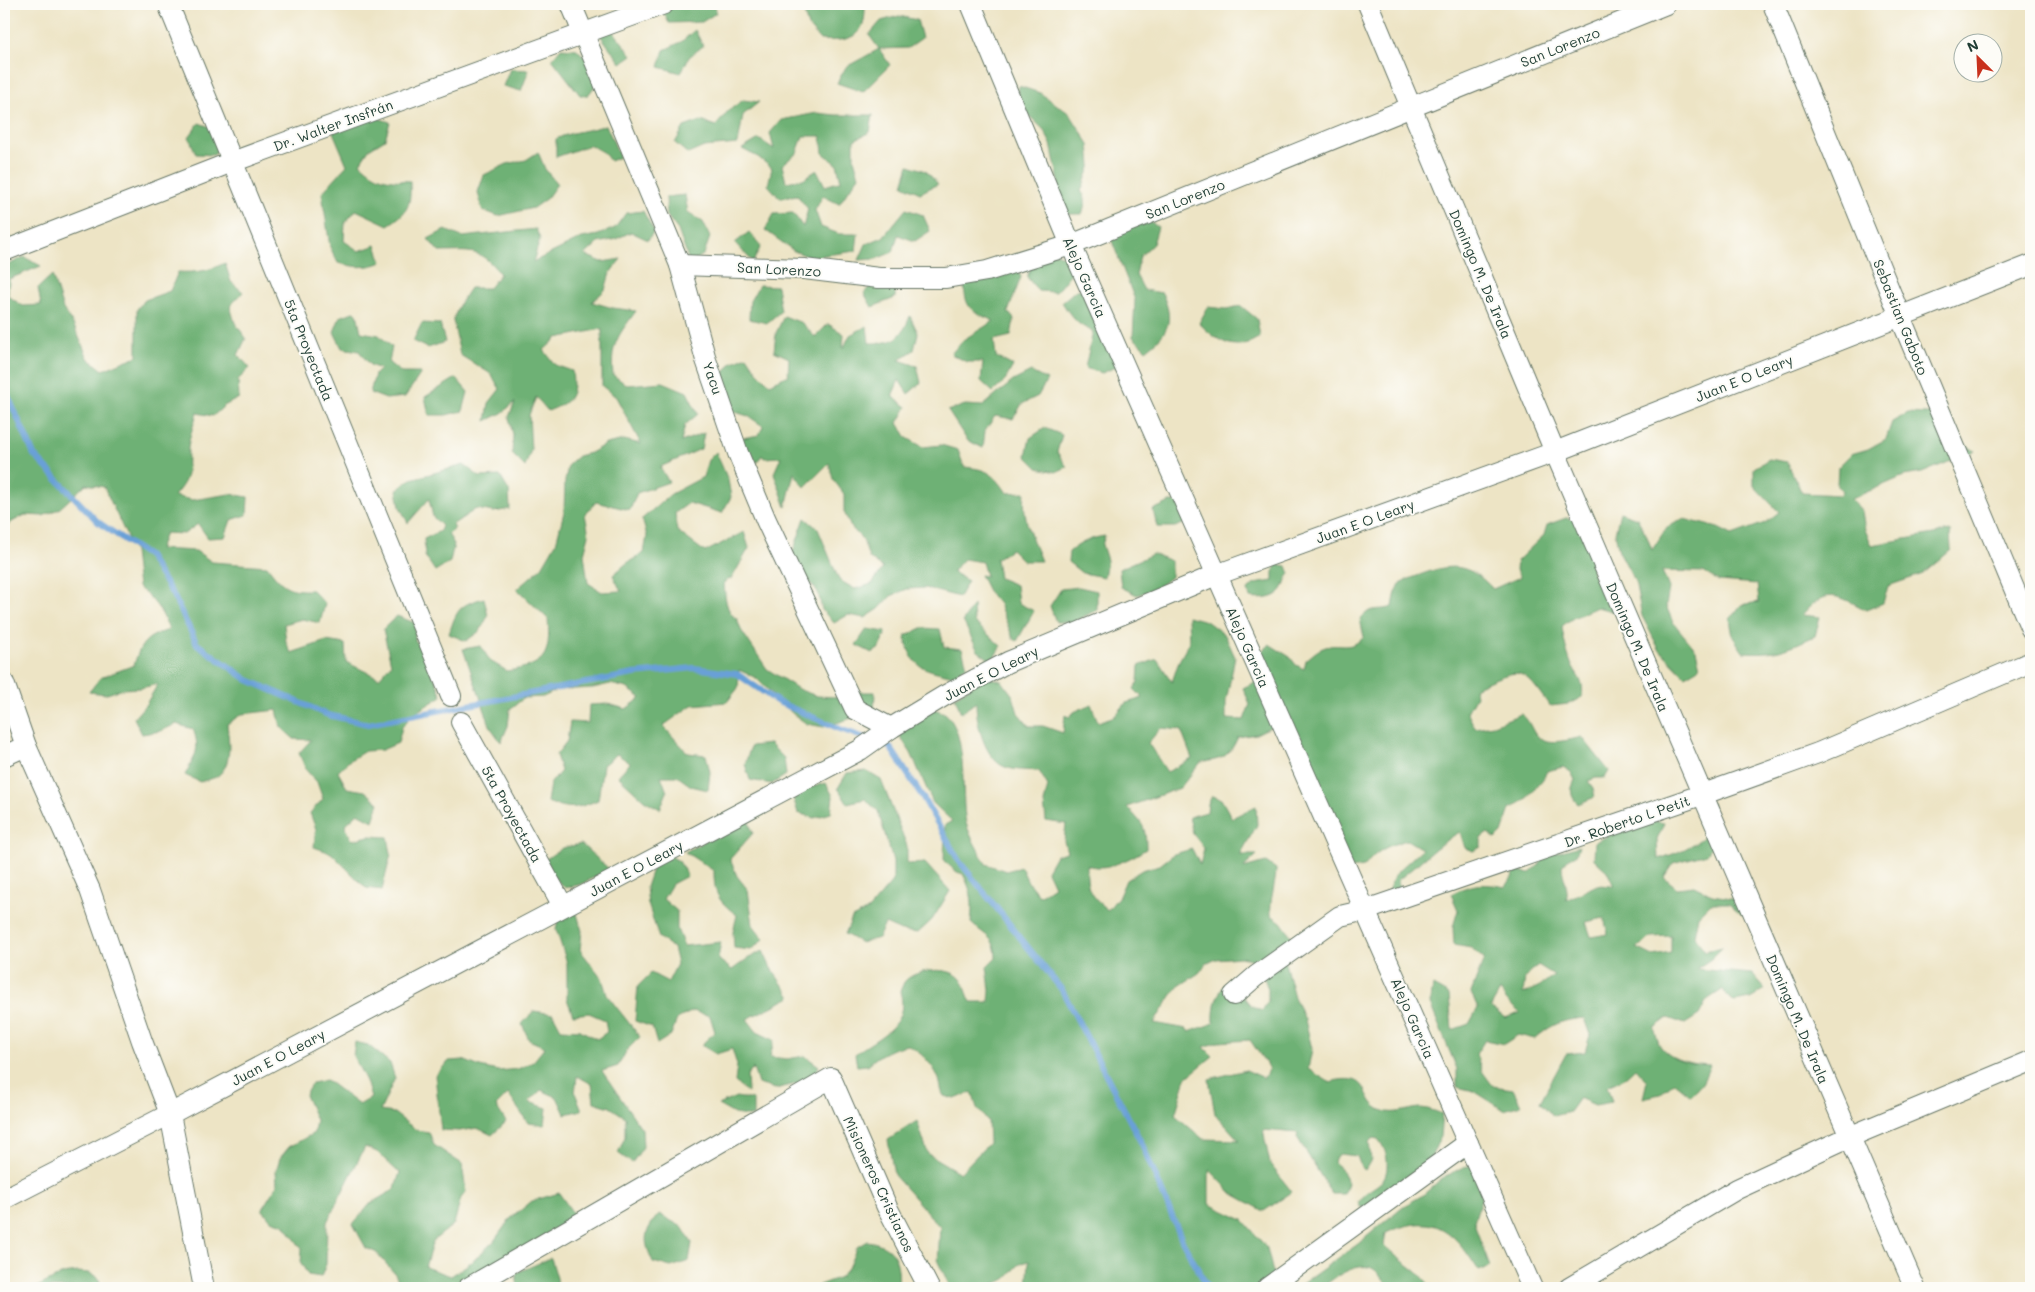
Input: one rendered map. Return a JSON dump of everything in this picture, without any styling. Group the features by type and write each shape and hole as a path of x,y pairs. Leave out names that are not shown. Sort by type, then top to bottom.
{"street":[{"name":"5ta Proyectada","path":"168,4 451,696"},
{"name":"Yacu","path":"571,4 680,265 713,378 738,453 766,520 855,709 887,731"},
{"name":"Dr. Walter Insfrán","path":"4,251 232,162 664,4"},
{"name":"Alejo Garcia","path":"972,4 1071,245 1532,1288"},
{"name":"Domingo M. De Irala","path":"1368,4 1701,795 1915,1288"},
{"name":"San Lorenzo","path":"680,265 804,269 879,278 946,278 987,271 1071,245 1666,4"},
{"name":"Sebastian Gaboto","path":"1773,4 1900,316 2031,629"},
{"name":"Juan E O Leary","path":"4,1198 170,1114 860,750 887,731 1008,662 1216,575 1556,452 2031,265"},
{"name":"Dr. Roberto L Petit","path":"1234,994 1340,916 1366,910 1818,753 2031,662"},
{"path":"4,683 26,746 90,890 142,1041 170,1114 204,1288"},
{"name":"5ta Proyectada","path":"461,722 563,906"},
{"path":"4,756 26,746"},
{"path":"1569,1288 1737,1189 1849,1137 2031,1061"},
{"name":"Misioneros Cristianos","path":"468,1288 832,1078 887,1206 930,1288"},
{"path":"1267,1288 1468,1143"}],"green space":[{"path":"670,4 714,4 716,13 702,22 669,23 661,8"},
{"path":"809,4 862,4 865,7 865,18 860,30 851,37 839,40 820,40 808,26 803,10"},
{"path":"899,16 917,20 922,38 908,48 879,49 869,35 881,21"},
{"path":"610,27 632,55 621,63 600,35"},
{"path":"695,30 703,46 689,57 681,73 659,67 664,50 681,42"},
{"path":"561,48 577,49 592,65 600,80 588,95 580,95 552,59"},
{"path":"879,49 890,65 863,92 837,83 846,67"},
{"path":"510,69 529,70 521,91 503,86"},
{"path":"1019,86 1040,93 1070,114 1089,144 1091,165 1081,191 1085,202 1082,214 1068,214 1054,203 1059,182 1051,144 1043,129 1017,104"},
{"path":"743,100 759,102 743,115 738,144 704,147 688,154 675,143 684,127 701,121 716,126 728,111"},
{"path":"817,113 873,115 870,132 854,140 854,159 859,176 839,204 823,196 815,210 821,227 839,234 858,234 856,251 810,257 794,251 765,230 774,214 793,213 803,227 808,209 797,195 780,198 768,185 772,168 758,157 742,149 759,139 774,149 770,133 781,120","holes":["803,136 821,136 823,153 837,164 841,181 825,186 817,170 803,179 786,182 782,165 797,153"]},
{"path":"371,116 390,122 385,139 369,149 360,163 377,176 410,181 410,196 404,212 388,225 356,210 345,223 344,241 359,251 376,245 382,262 371,266 355,266 338,263 330,247 322,193 347,165 333,132"},
{"path":"199,123 213,128 218,148 214,155 196,154 189,137"},
{"path":"606,125 620,157 610,161 604,153 590,145 556,157 556,139 568,134"},
{"path":"538,152 545,169 557,184 547,198 533,208 498,216 482,210 478,192 484,175 507,164 526,160"},
{"path":"909,165 926,171 938,184 920,193 903,185"},
{"path":"685,195 688,213 703,222 710,237 704,254 690,264 678,230 667,216 666,197"},
{"path":"906,209 923,215 930,231 915,241 898,235 893,252 876,259 859,260 866,244 883,237"},
{"path":"643,211 654,231 648,240 631,232 616,239 598,243 585,255 602,262 621,259 610,273 605,290 592,302 613,308 636,311 620,333 614,347 613,375 627,385 663,382 687,392 698,414 685,425 681,442 704,433 701,449 660,467 669,482 637,493 630,510 596,502 585,514 589,535 584,554 588,583 602,592 621,591 613,575 627,563 644,553 647,536 642,519 671,494 703,477 708,460 716,452 728,480 731,497 722,513 689,503 675,513 677,531 705,552 744,532 749,548 732,578 724,582 725,598 730,612 737,619 741,630 767,669 800,690 817,696 837,697 855,692 875,692 874,711 824,727 807,724 793,714 756,678 739,670 738,688 727,702 692,705 663,726 688,753 706,755 710,772 708,790 691,786 677,776 661,776 667,792 660,809 644,800 618,776 630,763 617,754 603,765 598,800 578,807 567,807 547,802 550,784 561,771 556,755 567,741 570,722 588,723 589,705 608,704 626,709 641,698 627,688 610,684 593,688 558,690 543,697 524,698 510,709 508,726 501,742 491,728 463,649 481,646 490,661 507,671 529,666 542,657 548,643 548,619 517,589 542,567 556,543 564,512 565,481 568,465 578,456 590,453 606,444 624,440 641,444 616,397 602,386 602,329 557,338 544,350 555,365 572,371 573,387 570,397 566,401 548,411 536,397 529,415 531,450 525,467 512,454 513,435 509,417 515,402 502,413 486,421 489,403 500,389 491,374 460,355 453,320 460,303 470,288 489,288 500,274 493,265 480,255 467,252 439,252 428,239 445,230 462,237 536,229 540,239 533,262 582,238 598,235 615,228 626,213"},
{"path":"1143,217 1158,227 1153,244 1140,256 1136,275 1144,290 1162,293 1169,318 1165,331 1146,350 1133,337 1135,300 1110,236"},
{"path":"749,232 761,246 753,262 735,243"},
{"path":"1052,252 1086,264 1071,273 1056,292 1038,291 1027,277 1034,260"},
{"path":"24,257 41,266 9,279 8,296 23,306 41,305 38,288 52,275 63,309 73,324 88,358 103,370 137,356 137,309 145,300 170,291 178,272 202,271 225,263 231,282 243,292 230,306 235,323 246,338 238,355 250,368 238,380 239,398 224,406 213,416 197,413 190,435 186,479 174,496 192,500 230,494 248,497 247,515 231,520 225,537 208,538 198,524 184,534 165,533 159,549 196,551 212,562 267,566 281,583 286,586 312,590 325,604 320,623 302,619 284,624 286,642 291,653 326,641 345,644 346,662 379,678 391,664 383,629 397,616 415,623 415,640 425,654 442,696 413,714 402,727 398,743 382,750 365,751 350,760 338,772 347,788 365,791 379,803 373,821 358,813 345,825 352,840 369,836 388,837 391,854 382,890 366,888 331,853 314,847 316,829 310,813 323,799 317,782 306,770 299,753 311,740 294,739 281,727 277,710 242,714 227,724 229,753 225,767 216,777 200,782 185,775 197,748 193,729 176,724 161,731 142,734 134,718 146,704 158,684 141,688 122,689 107,694 89,692 100,678 134,665 139,651 150,638 169,630 157,606 138,587 134,552 104,487 86,484 59,509 43,516 25,515 10,523 4,530 4,267"},
{"path":"1012,261 1021,277 1008,312 1014,319 1011,336 994,340 996,357 1013,366 1004,382 993,392 981,381 983,362 967,362 951,354 963,340 994,321 979,314 970,307 966,298 964,282"},
{"path":"878,278 896,279 895,298 872,307 864,293"},
{"path":"759,285 777,286 781,311 767,323 749,319 750,301"},
{"path":"1094,288 1118,366 1102,373 1085,368 1093,331 1078,323 1062,302 1076,290"},
{"path":"1241,306 1257,319 1260,337 1249,343 1232,345 1226,343 1214,336 1199,323 1208,307 1226,309"},
{"path":"353,312 357,313 361,332 379,335 392,347 389,363 402,373 421,373 405,397 386,399 370,393 375,374 380,369 370,365 359,351 342,348 334,332 340,317"},
{"path":"784,316 802,323 815,337 828,324 844,334 843,349 850,335 867,326 869,343 891,341 900,335 910,316 918,333 914,350 899,360 917,366 921,383 908,394 899,380 892,396 907,407 898,423 907,438 923,447 941,445 958,450 964,467 979,469 989,473 1007,493 1025,492 1026,519 1041,561 1023,561 1011,549 996,559 999,578 1016,585 1018,603 1034,611 1017,641 1013,638 999,604 988,591 980,575 986,576 982,562 964,559 952,572 968,581 959,597 925,588 907,589 891,596 879,609 865,618 848,615 834,623 822,610 818,592 807,579 793,570 793,552 805,518 818,529 839,580 855,589 872,584 883,568 869,558 863,540 851,527 844,512 844,494 833,479 829,463 805,487 794,473 786,507 774,473 781,457 764,458 762,455 757,463 737,439 759,435 763,426 748,416 732,411 730,393 720,378 731,363 747,356 757,371 770,384 788,375 789,358 774,351 776,333"},
{"path":"422,323 440,324 445,342 428,348 413,341"},
{"path":"1031,372 1047,380 1038,396 1022,404 1013,419 995,416 985,431 983,448 967,440 948,411 965,405 983,406 1013,381"},
{"path":"456,378 468,392 463,411 446,415 429,415 425,397"},
{"path":"1944,409 1958,440 1975,451 1922,473 1904,476 1851,499 1862,511 1865,530 1872,545 1950,531 1951,550 1923,574 1888,586 1883,603 1866,610 1839,597 1825,597 1810,606 1802,615 1820,617 1815,636 1780,650 1743,652 1733,637 1730,619 1741,605 1759,602 1757,584 1719,581 1703,572 1662,571 1669,588 1666,606 1673,622 1696,650 1700,667 1685,676 1659,649 1642,616 1635,581 1619,551 1615,533 1620,512 1637,518 1652,550 1667,527 1684,519 1718,528 1732,535 1765,523 1779,512 1754,486 1754,468 1769,459 1787,462 1802,493 1840,495 1842,491 1837,485 1838,467 1851,454 1868,449 1886,439 1892,422 1908,413 1927,414"},
{"path":"1045,428 1062,435 1057,452 1067,467 1056,472 1038,468 1026,456 1030,438"},
{"path":"464,465 480,477 500,476 509,491 510,509 494,512 476,509 452,525 455,528 448,534 454,544 450,562 435,571 425,556 424,539 440,531 442,526 433,517 429,499 408,523 400,507 397,490 411,479"},
{"path":"1170,502 1194,503 1191,521 1175,527 1157,527 1153,510"},
{"path":"1566,518 1575,519 1593,560 1592,570 1595,578 1603,593 1616,604 1615,612 1597,607 1573,618 1562,626 1569,659 1582,684 1582,697 1569,704 1550,706 1529,679 1516,673 1497,678 1474,688 1476,696 1467,712 1475,728 1493,725 1521,714 1539,738 1557,742 1582,737 1609,771 1605,778 1596,778 1588,781 1593,788 1595,797 1578,804 1572,796 1572,787 1575,780 1571,772 1563,767 1547,771 1543,779 1525,800 1510,809 1502,833 1495,839 1488,833 1481,838 1481,847 1473,851 1465,848 1460,832 1436,848 1398,880 1400,898 1391,903 1388,891 1395,874 1422,849 1407,840 1383,849 1373,856 1364,867 1345,870 1256,657 1269,644 1290,657 1296,665 1304,669 1306,660 1321,649 1329,646 1348,646 1358,642 1364,637 1360,619 1372,610 1393,607 1396,592 1402,584 1409,579 1429,572 1449,567 1467,570 1484,580 1493,589 1520,577 1516,570 1517,561 1544,535 1547,525"},
{"path":"1105,536 1102,545 1107,560 1104,577 1082,573 1068,562 1069,552 1073,549 1090,540"},
{"path":"1153,554 1171,561 1171,577 1157,588 1137,595 1121,587 1119,569"},
{"path":"1277,564 1287,566 1290,574 1280,592 1268,598 1250,598 1248,590 1254,584 1273,581 1273,572"},
{"path":"1079,587 1097,591 1097,610 1073,622 1056,622 1050,606 1061,589"},
{"path":"484,598 488,616 480,631 466,641 449,634 460,609 469,603"},
{"path":"973,605 974,622 1001,646 992,661 978,651 963,621"},
{"path":"1188,616 1206,621 1225,635 1235,657 1226,701 1226,719 1244,720 1250,704 1243,688 1259,680 1278,708 1272,726 1256,734 1238,737 1224,756 1201,762 1180,788 1127,807 1144,829 1146,849 1133,857 1110,866 1094,867 1087,865 1087,880 1090,891 1108,910 1119,896 1126,880 1142,870 1160,865 1174,854 1192,849 1200,865 1204,848 1193,834 1189,817 1207,812 1212,796 1221,799 1232,818 1256,806 1257,825 1240,855 1257,855 1243,868 1266,862 1276,869 1271,915 1281,922 1295,941 1285,963 1294,997 1305,1020 1312,1049 1308,1069 1329,1082 1344,1079 1354,1080 1360,1084 1376,1107 1384,1111 1397,1112 1422,1108 1442,1114 1440,1137 1430,1160 1366,1208 1360,1207 1358,1202 1382,1181 1387,1169 1386,1154 1378,1139 1373,1138 1369,1142 1371,1160 1365,1170 1361,1167 1357,1156 1340,1154 1335,1158 1334,1163 1343,1171 1348,1183 1344,1194 1332,1194 1297,1137 1298,1133 1263,1130 1270,1164 1292,1192 1264,1211 1233,1194 1209,1169 1209,1204 1243,1220 1267,1248 1276,1285 1279,1288 1027,1288 1029,1261 1019,1265 1008,1277 997,1283 951,1288 938,1262 940,1227 894,1175 888,1140 917,1121 928,1154 960,1173 989,1143 988,1121 977,1108 972,1092 955,1099 944,1096 933,1067 921,1054 908,1045 886,1052 868,1065 857,1066 855,1054 890,1029 896,1022 901,1013 900,991 905,981 910,977 932,970 955,974 962,980 971,1002 989,1002 990,990 987,967 996,958 992,941 971,923 971,898 969,887 963,874 957,872 944,861 945,825 952,821 933,803 911,753 901,738 897,722 928,708 946,714 958,736 961,750 964,811 966,823 975,844 986,864 1006,871 1021,867 1028,882 1039,896 1054,886 1047,871 1056,855 1067,852 1064,841 1066,824 1046,821 1044,803 1048,786 1039,771 1013,769 998,763 983,739 976,702 961,713 955,697 986,677 1002,681 1013,696 1018,713 1029,726 1043,726 1063,733 1065,715 1069,717 1074,712 1091,704 1098,722 1115,716 1126,703 1143,698 1134,689 1138,682 1139,666 1157,659 1172,682 1179,661 1189,643","holes":["1161,728 1181,730 1192,759 1167,772 1148,743","1240,957 1251,959 1260,966 1268,989 1268,1001 1262,1011 1251,1005 1244,996 1240,986 1240,973 1227,982 1219,994 1215,1007 1214,1023 1189,1032 1187,1029 1154,1023 1179,986 1199,973 1206,964 1216,959","1250,1040 1269,1068 1264,1078 1246,1070 1209,1079 1215,1114 1239,1140 1203,1139 1175,1115 1186,1078 1213,1056 1204,1047 1218,1042"]},
{"path":"922,628 940,629 944,647 962,649 967,666 953,676 920,666 911,655 905,636"},
{"path":"867,629 886,632 880,648 872,653 856,645"},
{"path":"770,744 784,758 786,775 772,784 750,780 745,764 751,746"},
{"path":"866,771 881,780 907,846 907,864 925,863 950,891 932,920 918,933 901,931 885,924 878,938 861,943 845,934 852,918 868,910 893,881 893,861 878,811 865,799 847,803 838,788 847,773"},
{"path":"826,783 833,796 831,813 814,818 798,813 793,797 809,788"},
{"path":"1695,803 1712,803 1716,838 1707,854 1673,863 1664,877 1677,888 1694,886 1712,895 1750,901 1742,915 1729,903 1711,903 1698,916 1694,936 1705,951 1723,947 1711,959 1696,969 1752,974 1765,989 1751,999 1734,1002 1722,990 1707,1000 1699,1015 1685,1024 1668,1018 1654,1028 1663,1050 1675,1058 1696,1064 1710,1065 1703,1082 1691,1096 1674,1082 1660,1094 1643,1098 1647,1081 1635,1068 1623,1079 1607,1086 1612,1102 1595,1105 1579,1098 1569,1112 1553,1116 1540,1102 1566,1054 1585,1052 1590,1035 1584,1018 1558,1024 1535,1039 1518,1035 1504,1044 1485,1040 1476,1054 1482,1071 1493,1086 1513,1089 1521,1105 1504,1110 1474,1091 1457,1087 1457,1069 1430,1004 1433,986 1449,995 1452,1030 1469,1024 1478,1008 1471,993 1484,959 1471,948 1454,945 1453,927 1458,910 1451,894 1478,885 1506,887 1516,871 1530,873 1540,864 1545,856 1579,846 1576,855 1568,859 1562,866 1567,891 1566,900 1597,885 1614,886 1607,871 1594,859 1595,842 1645,819 1664,823 1657,840 1658,859 1696,843 1707,834","holes":["1604,918 1608,934 1591,937 1586,922","1671,936 1671,953 1653,956 1637,948 1652,937","1538,965 1554,975 1540,986 1523,994 1525,977","1500,991 1507,1001 1520,1013 1505,1018 1491,1007"]},
{"path":"747,817 753,833 730,859 737,876 748,890 753,925 764,939 751,950 734,948 733,932 737,915 718,896 714,871 685,852"},
{"path":"581,844 609,869 582,884 565,888 552,876 546,859 562,848"},
{"path":"663,852 679,861 687,876 672,884 663,899 677,911 677,929 684,946 721,942 718,959 732,970 747,959 763,951 771,968 791,997 747,1019 757,1032 774,1040 770,1057 787,1059 805,1056 819,1066 809,1081 775,1089 758,1084 753,1068 747,1075 748,1093 735,1082 737,1065 732,1049 716,1054 701,1045 715,1032 710,1016 693,1011 677,1019 671,1035 657,1044 652,1027 635,1021 638,986 651,973 668,982 677,964 673,948 659,938 648,904 646,887 652,869"},
{"path":"560,912 577,914 582,931 580,950 602,978 607,995 640,1037 627,1050 618,1066 602,1071 642,1129 643,1147 632,1163 618,1153 625,1137 625,1117 610,1107 594,1102 592,1084 577,1076 575,1093 582,1110 565,1114 557,1097 541,1090 529,1102 547,1108 545,1125 528,1123 508,1094 496,1106 506,1122 492,1135 477,1128 459,1131 441,1130 435,1075 449,1061 463,1060 480,1067 498,1071 518,1069 533,1062 545,1047 529,1040 522,1024 534,1011 553,1014 561,1029 580,1030 597,1039 607,1032 605,1020 589,1013 573,1015 567,999 567,963 556,929"},
{"path":"355,1042 368,1045 390,1063 395,1078 380,1111 394,1113 416,1130 429,1132 434,1145 462,1164 466,1192 461,1198 454,1224 433,1241 425,1267 451,1276 474,1260 494,1241 510,1219 532,1201 559,1193 575,1216 483,1274 456,1282 449,1288 402,1288 395,1274 377,1253 366,1248 353,1224 371,1203 395,1189 400,1172 377,1152 365,1147 327,1222 326,1264 321,1277 308,1275 301,1263 302,1249 284,1224 271,1220 262,1209 277,1185 276,1171 280,1158 289,1147 314,1133 316,1120 305,1095 312,1083 326,1080 359,1105 371,1098 366,1081 353,1056"},
{"path":"736,1097 753,1100 753,1117 734,1114 718,1105"},
{"path":"1474,1165 1482,1197 1474,1221 1490,1266 1479,1271 1451,1235 1441,1228 1418,1224 1386,1233 1384,1245 1421,1276 1431,1288 1390,1288 1375,1270 1363,1267 1347,1271 1333,1279 1323,1288 1296,1288 1358,1244 1402,1207 1423,1195 1441,1179 1463,1167"},
{"path":"659,1214 682,1227 692,1243 689,1261 671,1267 653,1262 647,1248 646,1237 650,1226"},
{"path":"867,1241 884,1246 894,1256 898,1270 898,1288 816,1288 840,1277 848,1268 857,1247"},
{"path":"551,1258 558,1288 518,1288 516,1273"},
{"path":"78,1272 98,1277 102,1288 35,1288 63,1274"}],"waterway":[{"path":"4,387 34,455 98,522 148,556 173,595 197,644 248,680 328,715 368,724 634,674 694,668 737,674 778,702 868,739"},
{"path":"878,742 890,747 922,796 959,861 1062,990 1142,1144 1182,1240 1208,1288"}]}
